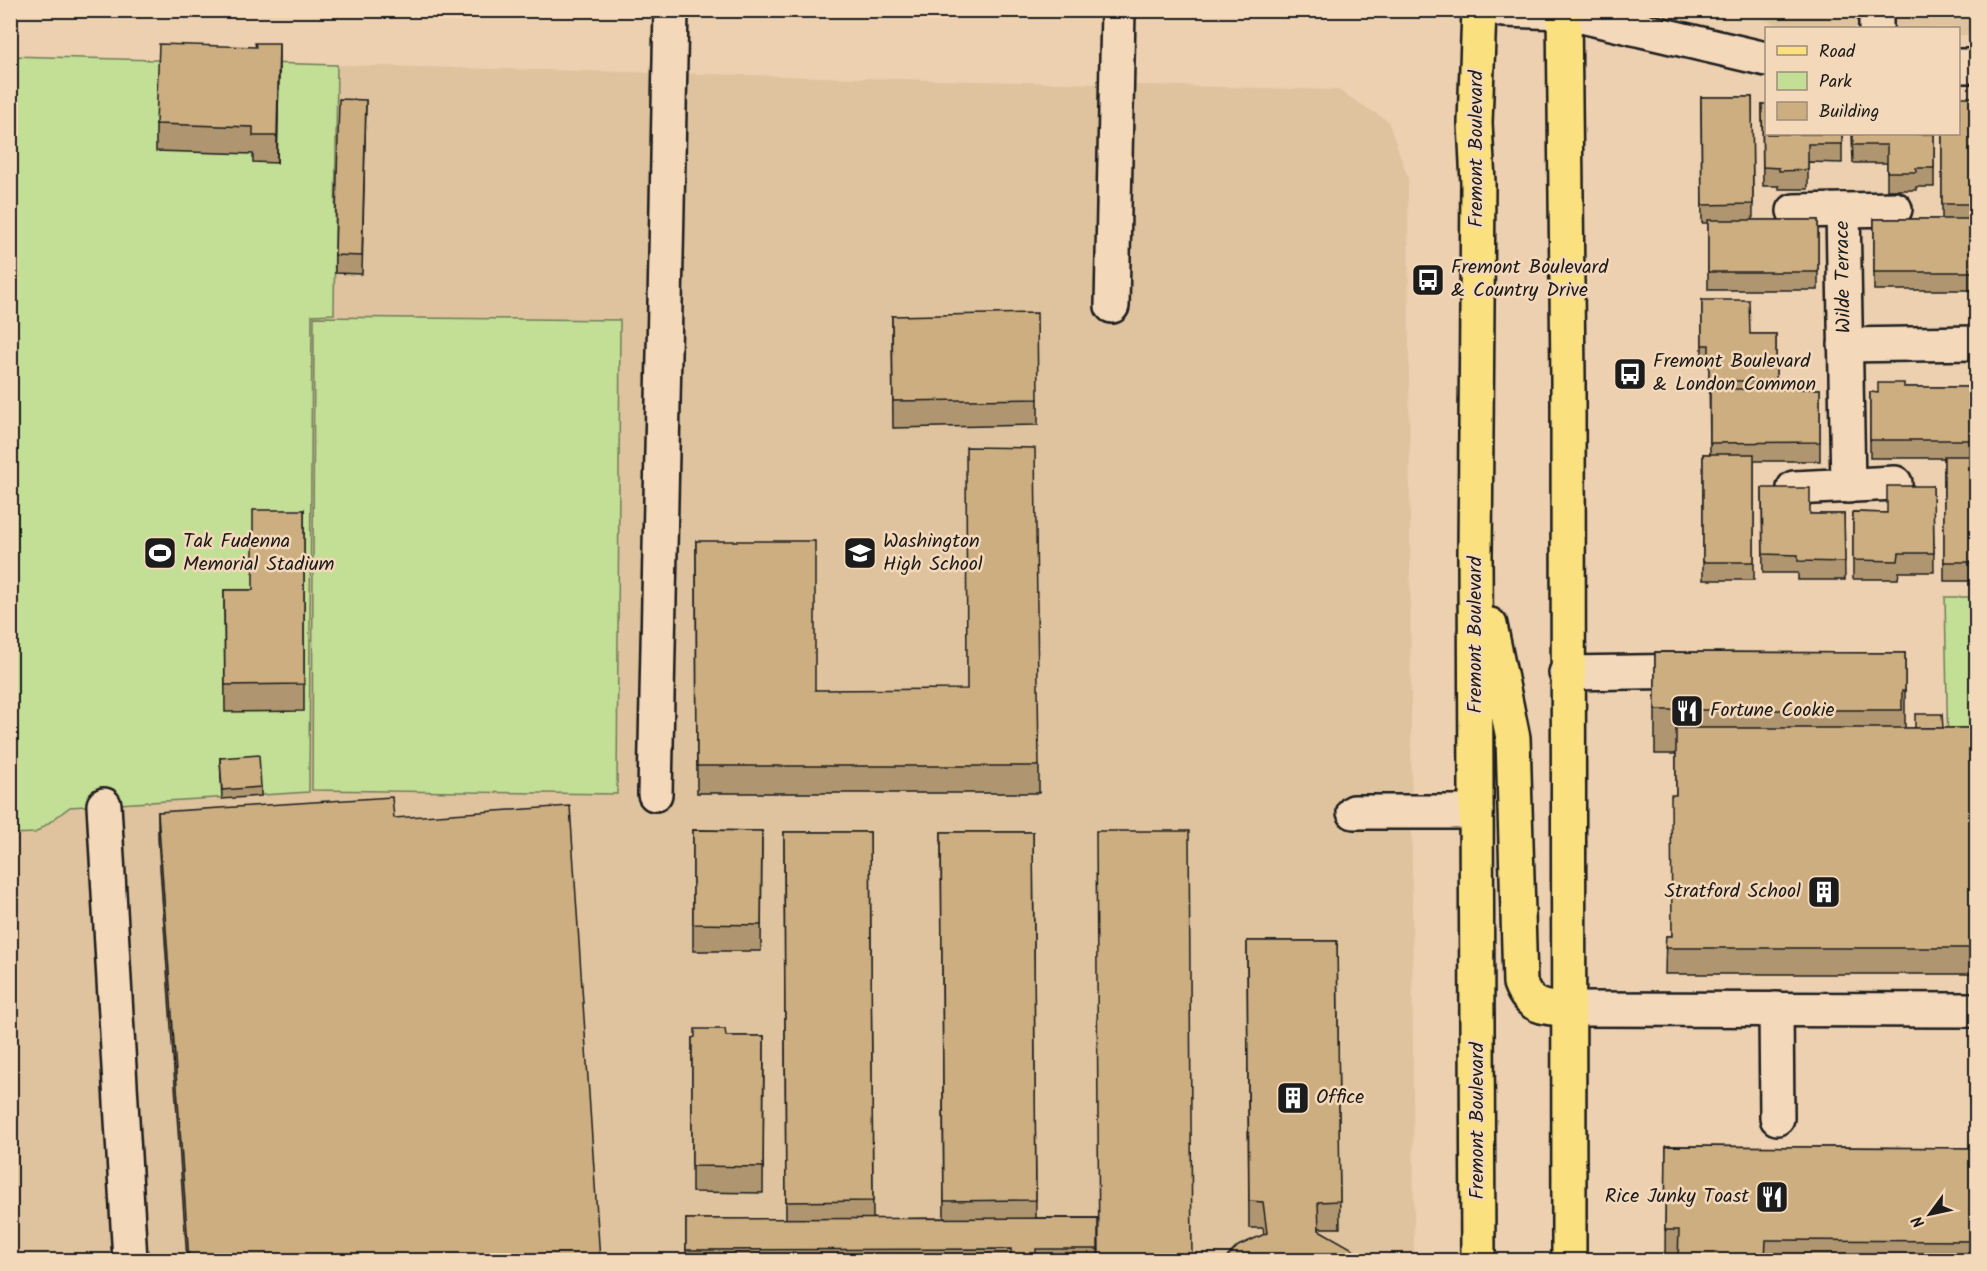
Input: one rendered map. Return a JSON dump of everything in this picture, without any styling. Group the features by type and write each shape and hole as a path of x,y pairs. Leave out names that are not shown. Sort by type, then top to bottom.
{"main road":[{"name":"Fremont Boulevard","path":"1478,1260 1475,555 1478,183 1475,123 1479,10"},
{"path":"1564,11 1568,379 1566,673 1569,1260"},
{"path":"1475,555 1513,738 1520,983 1524,995 1534,1004 1544,1009 1568,1009"}],"street":[{"path":"655,794 671,10"},
{"path":"1112,306 1118,10"},
{"path":"1503,10 1564,11 1765,59"},
{"path":"1876,10 1876,27"},
{"path":"1960,66 1977,66"},
{"path":"1794,211 1895,208"},
{"name":"Wilde Terrace","path":"1843,210 1848,486"},
{"path":"1845,345 1977,343"},
{"path":"1794,488 1895,483"},
{"path":"1566,673 1734,670"},
{"path":"104,805 130,1260"},
{"path":"1354,812 1476,812"},
{"path":"1568,1009 1977,1010"},
{"path":"1776,1009 1777,1118"}],"shaded area":[{"path":"1747,11 1976,11 1976,35 1960,35 1960,27 1781,27"},
{"name":"Washington High School","path":"337,65 1338,90 1388,121 1408,178 1414,1260 11,1260 10,834 35,833 70,807 309,792 312,314 334,314"}],"green space":[{"name":"Tak Fudenna Memorial Stadium","path":"10,56 337,65 334,314 312,315 309,792 70,807 35,833 11,834"},
{"path":"314,317 620,320 617,794 312,790"},
{"path":"1945,597 1976,597 1976,755 1948,755"}],"building":[{"path":"255,43 279,43 277,136 253,136 253,127 156,124 159,44 256,47"},
{"path":"1701,97 1752,97 1753,204 1702,205"},
{"path":"1960,97 1977,97 1977,204 1942,204 1942,135 1960,135"},
{"path":"339,99 366,100 362,256 335,255"},
{"path":"1762,104 1765,104 1765,135 1842,135 1842,144 1808,144 1808,170 1779,171 1779,168 1763,167"},
{"path":"1853,135 1934,135 1934,168 1916,168 1916,172 1887,172 1887,145 1853,145"},
{"path":"1874,219 1977,219 1977,272 1874,272"},
{"path":"1708,220 1818,220 1818,272 1708,272"},
{"path":"1702,300 1749,300 1750,334 1776,334 1776,381 1709,381 1709,345 1702,345"},
{"path":"1037,313 1038,399 893,401 892,316"},
{"path":"1878,383 1904,383 1904,387 1977,387 1977,440 1870,440 1870,392 1878,393"},
{"path":"1710,389 1820,389 1820,442 1710,443"},
{"path":"966,447 1035,448 1039,766 697,766 696,541 815,541 815,690 967,689"},
{"path":"1703,454 1754,454 1754,562 1703,562"},
{"path":"1944,456 1977,456 1977,562 1944,562"},
{"path":"1887,486 1933,486 1934,553 1899,553 1898,561 1853,560 1853,512 1887,513"},
{"path":"1762,488 1810,488 1810,514 1844,514 1845,562 1798,561 1798,555 1763,554"},
{"path":"253,510 304,510 304,684 225,685 224,590 253,590"},
{"path":"1655,652 1905,653 1905,691 1902,691 1902,710 1655,710"},
{"path":"1915,714 1942,714 1943,728 1915,728"},
{"name":"Stratford School","path":"1676,728 1977,728 1977,948 1665,948 1666,936 1672,936 1671,795 1676,795"},
{"path":"259,755 261,787 222,790 220,758"},
{"path":"392,797 394,818 570,806 600,1260 189,1260 158,812"},
{"path":"693,830 762,831 761,925 693,924"},
{"path":"1096,831 1189,831 1192,1260 1099,1260"},
{"path":"784,832 870,832 873,1201 786,1202"},
{"path":"941,832 1033,832 1036,1200 944,1201"},
{"name":"Office","path":"1247,941 1337,941 1340,1201 1318,1202 1319,1230 1351,1248 1364,1260 1224,1260 1238,1246 1267,1233 1263,1202 1249,1201"},
{"path":"695,1029 725,1029 726,1036 764,1036 763,1167 692,1166 692,1038 695,1037"},
{"path":"1666,1146 1977,1148 1977,1241 1766,1240 1765,1260 1678,1260 1679,1230 1665,1230"},
{"path":"1098,1218 1098,1249 1036,1249 1036,1260 1011,1260 1011,1249 686,1250 686,1219"}],"place":[{"name":"Fremont Boulevard & Country Drive","path":"1428,280"},
{"name":"Fremont Boulevard & London Common","path":"1630,374"},
{"name":"Tak Fudenna Memorial Stadium","path":"160,553"},
{"name":"Washington High School","path":"860,553"},
{"name":"Fortune Cookie","path":"1687,711"},
{"name":"Stratford School","path":"1824,892"},
{"name":"Office","path":"1293,1098"},
{"name":"Rice Junky Toast","path":"1772,1197"}]}
